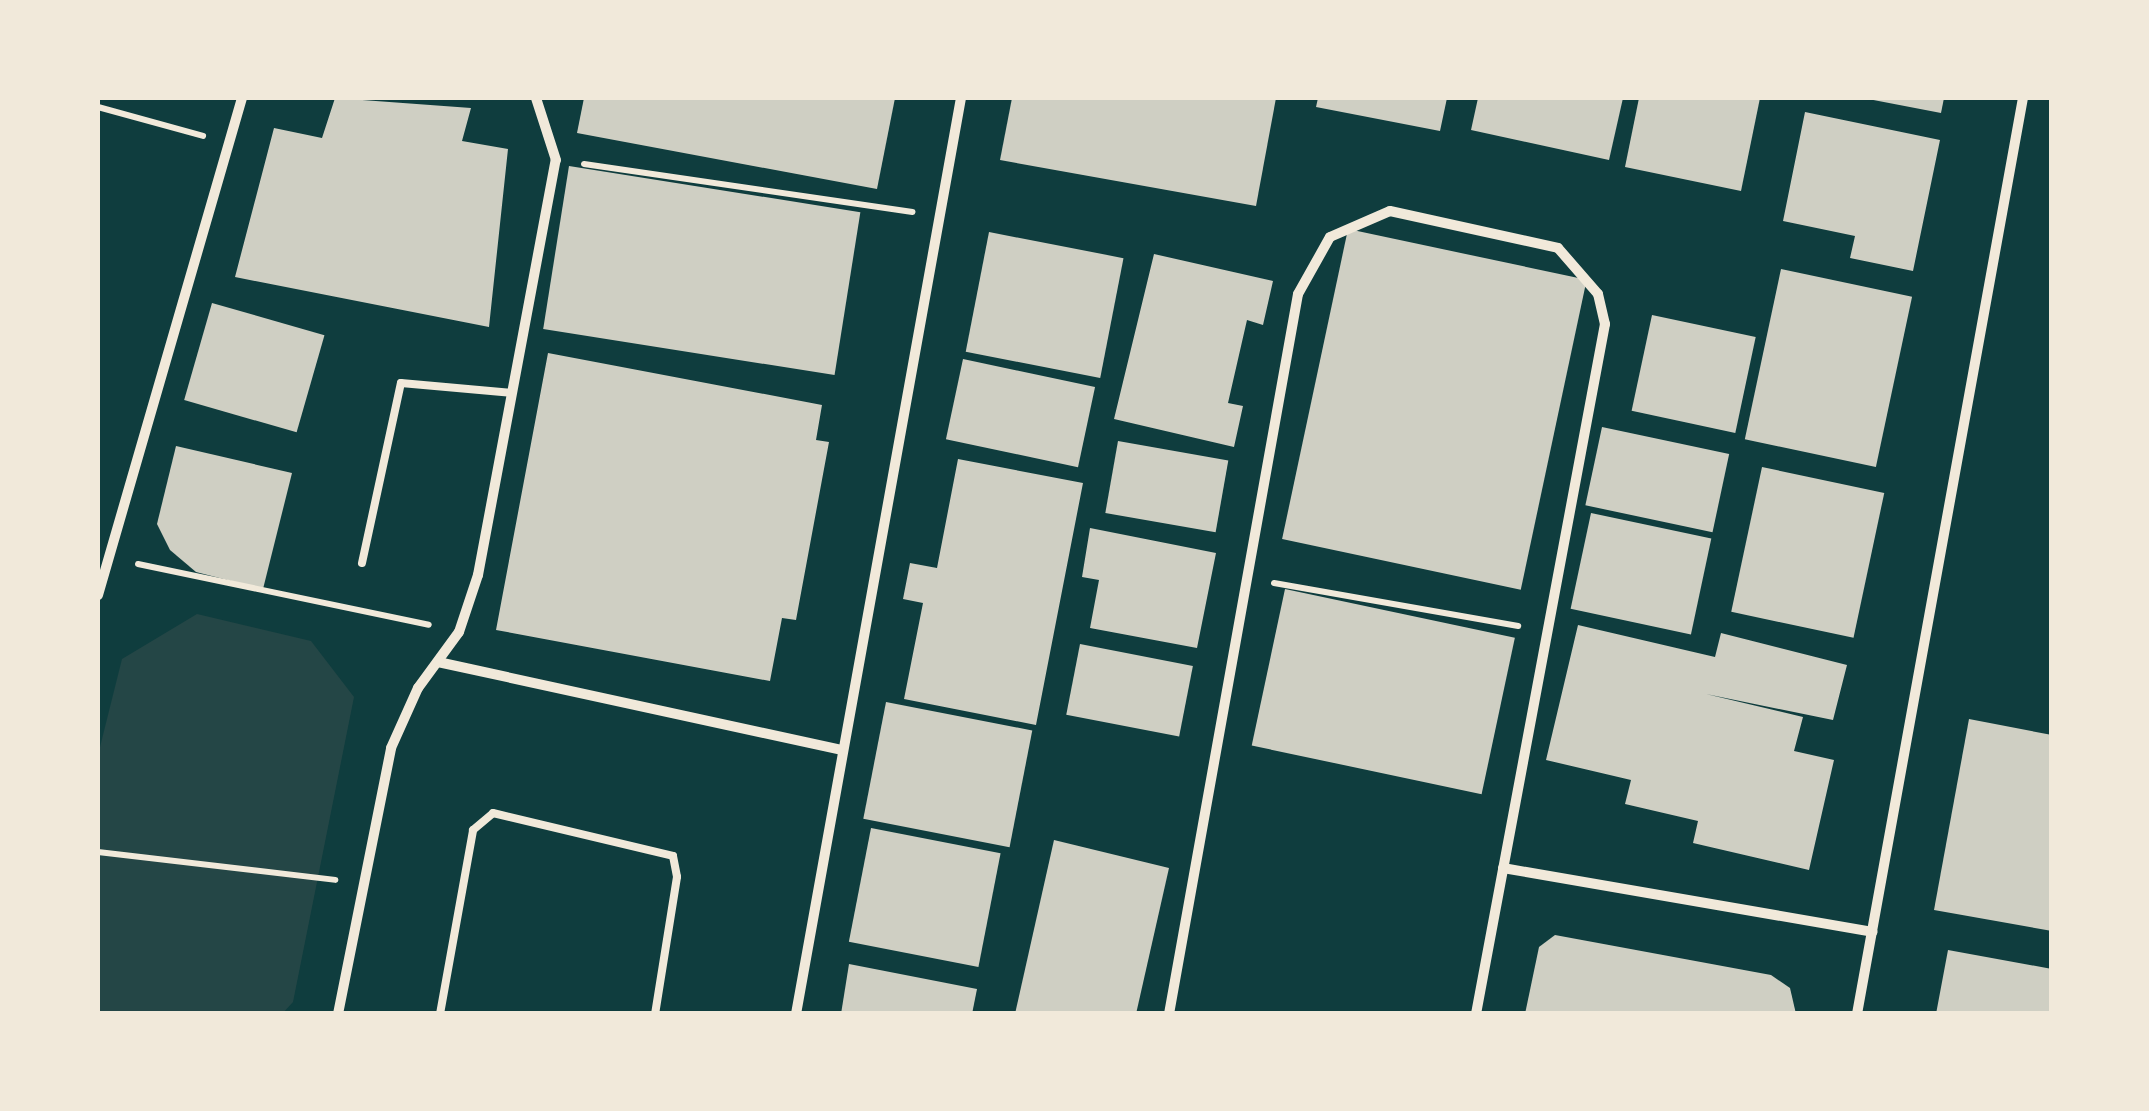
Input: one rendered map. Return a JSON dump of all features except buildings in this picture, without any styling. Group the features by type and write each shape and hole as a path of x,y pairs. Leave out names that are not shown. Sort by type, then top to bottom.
{"street":[{"path":"338,1014 391,748 459,632 512,393 556,160 536,98"},
{"path":"796,1014 960,98"},
{"path":"1857,1014 2023,98"},
{"path":"98,596 241,100"},
{"path":"1169,1014 1247,578 1310,263 1358,219 1423,214 1558,248 1598,294 1602,354 1476,1014"},
{"path":"438,662 843,750"},
{"path":"1503,868 1872,932"}],"lane":[{"path":"362,563 401,382 512,393"},
{"path":"440,1014 473,830 493,813 673,856 678,877 656,1014"}],"path":[{"path":"98,107 228,142"},
{"path":"556,160 939,216"},
{"path":"108,558 459,632"},
{"path":"1247,578 1549,632"},
{"path":"98,852 364,884"}],"shaded area":[{"path":"197,614 311,641 354,697 293,1002 282,1014 98,1012 98,755 122,659"}]}
